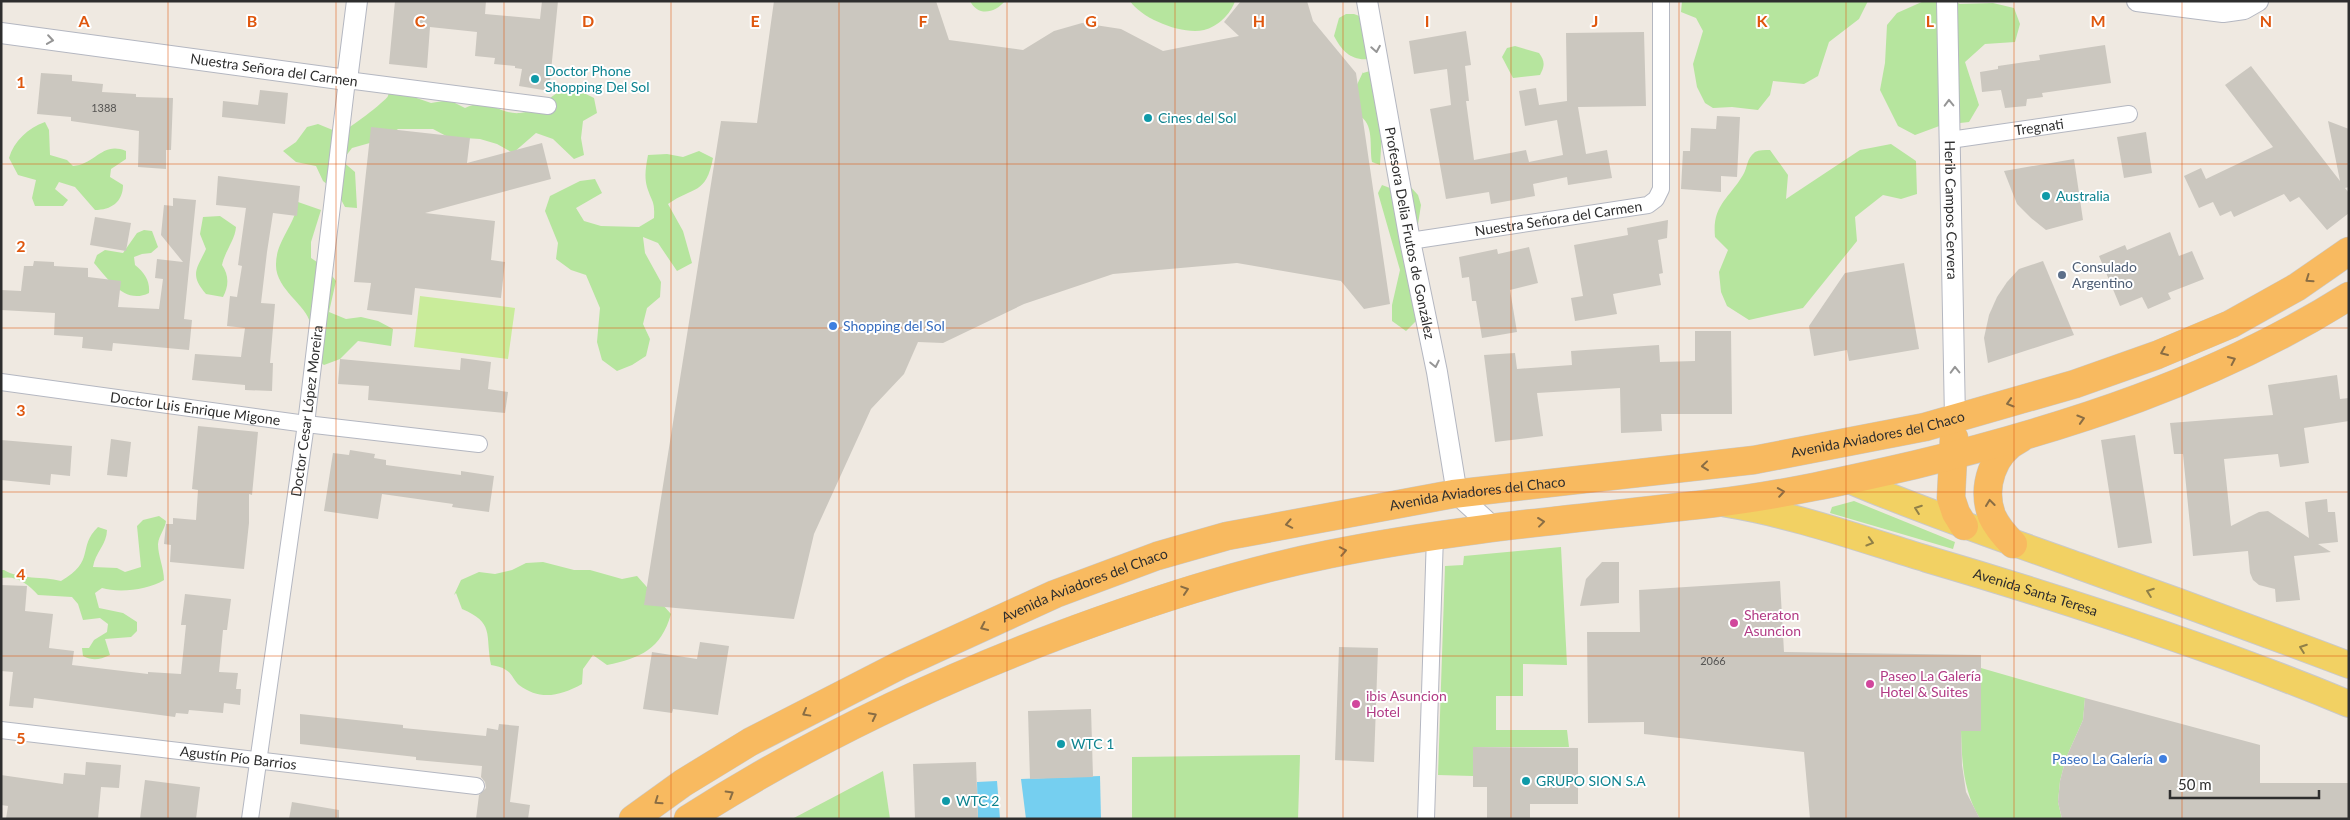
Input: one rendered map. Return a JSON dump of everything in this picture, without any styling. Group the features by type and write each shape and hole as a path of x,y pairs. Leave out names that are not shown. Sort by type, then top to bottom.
{"highway":[{"name":"Avenida Aviadores del Chaco","path":"633,819 683,783 750,742 900,665 1055,594 1157,556 1228,536 1457,494 1754,460 1842,445 1955,419 2075,384 2157,355 2231,324 2297,287 2349,251"},
{"path":"688,819 785,762 935,685 1142,604 1217,580 1329,554 1435,535 1716,502 1848,480 1953,456 2110,409 2228,362 2308,322 2349,296"},
{"path":"1955,419 1951,498 1956,513 1964,526"},
{"path":"2013,544 2000,530 1992,516 1989,503 1990,477 1994,463 2000,454 2011,443 2034,432"},
{"path":"1754,460 1788,465 1848,480"},
{"path":"1040,643 1074,612 1156,582 1167,575 1192,547"}],"main road":[{"path":"1848,480 1964,526 2135,586 2349,665"},
{"name":"Avenida Santa Teresa","path":"1716,502 1772,513 1993,579 2215,652 2349,704"}],"street":[{"name":"Doctor Cesar López Moreira","path":"250,819 306,424 357,1"},
{"name":"Profesora Delia Frutos de González","path":"1367,1 1410,242 1437,372 1457,494"},
{"name":"Nuestra Señora del Carmen","path":"1410,242 1648,205 1656,200 1661,189 1661,1"},
{"name":"Herib Campos Cervera","path":"1947,1 1955,419"},
{"path":"2137,1 2223,12 2244,9 2258,1"},
{"name":"Nuestra Señora del Carmen","path":"1,33 548,106"},
{"name":"Tregnati","path":"1950,140 2129,114"},
{"name":"Doctor Luis Enrique Migone","path":"1,382 306,424 479,444"},
{"path":"1457,494 1493,527"},
{"path":"1426,819 1435,535"},
{"name":"Agustín Pío Barrios","path":"1,730 476,786"}],"green space":[{"path":"970,1 1005,1 987,12 977,9"},
{"path":"1130,1 1235,1 1227,15 1218,23 1204,30 1195,31 1174,28 1163,24 1144,14"},
{"path":"1682,1 1868,1 1859,19 1829,42 1818,76 1804,84 1773,81 1770,95 1758,110 1732,107 1713,108 1705,103 1697,87 1693,64 1703,31 1696,18 1681,12"},
{"path":"1924,1 1953,1 1960,4 1993,3 2014,8 2020,24 2015,42 1985,44 1965,62 1979,105 1969,122 1942,125 1915,135 1898,126 1880,90 1885,63 1887,25 1897,13"},
{"path":"1346,14 1354,14 1370,20 1369,59 1352,57 1340,46 1334,36 1339,18"},
{"path":"1515,46 1539,53 1544,64 1540,75 1513,78 1502,57 1507,48"},
{"path":"1370,71 1382,132 1380,165 1372,162 1369,129 1367,123 1358,115 1355,89 1363,72"},
{"path":"388,88 431,103 449,100 465,108 480,104 513,113 531,111 560,91 569,90 594,98 597,113 583,121 581,138 584,155 574,159 553,139 536,133 513,153 497,144 480,139 448,137 433,129 398,129 384,139 352,148 342,161 355,172 357,208 345,207 337,192 323,181 316,166 296,162 283,151 296,142 307,127 318,124 340,133 344,131 386,99"},
{"path":"45,122 49,130 50,155 67,160 73,166 81,165 104,151 111,149 126,151 126,159 111,169 110,177 123,185 121,196 115,204 101,210 95,210 75,187 59,182 55,189 68,200 63,206 35,206 32,198 36,180 18,175 9,158 14,146 22,136"},
{"path":"1891,144 1916,161 1917,194 1901,199 1883,195 1855,217 1857,241 1803,308 1749,320 1727,306 1721,292 1719,272 1728,250 1715,237 1716,217 1722,203 1743,175 1749,160 1755,152 1770,150 1788,175 1786,199 1860,150"},
{"path":"699,151 713,158 707,178 698,188 668,204 683,231 692,263 677,271 658,243 643,237 645,253 661,282 660,297 647,308 643,324 650,339 646,356 632,365 617,371 602,360 597,342 600,308 586,275 571,270 556,259 558,243 545,211 550,196 580,181 595,179 602,193 576,208 584,221 601,226 639,227 654,218 654,204 646,179 648,155 667,154 683,157"},
{"path":"1406,182 1418,195 1421,205 1416,237 1418,319 1406,331 1392,321 1392,305 1400,270 1378,193 1382,185 1390,188"},
{"path":"298,202 321,210 311,242 311,258 326,268 336,281 329,312 346,319 361,317 378,321 393,329 391,346 358,341 340,359 324,365 310,354 311,331 308,316 280,281 276,264 279,248"},
{"path":"220,216 236,227 222,265 227,281 223,297 206,294 196,276 206,249 200,234 203,217"},
{"path":"144,230 152,231 158,247 151,253 134,257 135,265 142,271 148,281 149,293 132,296 111,283 94,263 97,255 105,250 123,253 137,233"},
{"path":"420,296 515,308 508,359 414,347"},
{"path":"1854,501 1955,542 1953,549 1830,513 1832,507"},
{"path":"159,516 166,521 158,544 164,580 133,590 109,590 102,588 95,593 99,608 123,613 137,622 137,631 131,637 105,639 110,655 106,657 90,659 83,656 82,648 89,648 94,640 107,632 108,624 100,618 83,620 78,604 72,597 38,595 22,581 7,577 1,578 1,570 4,570 24,577 61,581 79,567 88,541 98,527 107,530 93,567 117,568 125,572 141,567 137,526 143,520"},
{"path":"1561,547 1567,665 1523,664 1523,696 1496,696 1496,730 1567,730 1569,747 1474,747 1473,776 1438,775 1445,566 1463,565 1464,556"},
{"path":"543,562 574,570 590,570 622,579 637,576 671,614 662,636 648,650 630,659 607,665 593,655 583,669 582,684 566,691 558,694 542,695 527,690 517,683 508,671 491,665 487,631 484,625 480,619 462,609 456,593 454,595 461,580 479,572 495,574 512,570 526,563"},
{"path":"1981,668 2085,698 2083,720 2066,758 2060,781 2058,802 2062,819 1980,819 1974,808 1964,776 1961,731 1981,731"},
{"path":"1300,755 1298,819 1132,819 1132,757"},
{"path":"883,771 890,819 792,819"}],"water":[{"path":"1100,776 1101,819 1026,819 1021,779"},
{"path":"997,781 1000,819 978,819 977,782"}],"building":[{"path":"395,1 486,1 485,14 540,19 542,1 558,1 549,91 519,86 522,69 515,68 515,66 494,64 495,58 475,56 477,32 430,27 427,68 389,64"},
{"name":"Shopping del Sol","path":"774,1 936,1 949,40 1023,50 1054,31 1082,23 1121,29 1163,51 1239,36 1224,22 1241,1 1307,1 1313,21 1356,73 1390,304 1364,309 1341,281 1237,263 1113,274 1024,304 943,343 918,342 904,374 871,409 814,534 794,619 644,605 721,121 757,123"},
{"path":"1466,31 1471,65 1465,66 1469,101 1466,101 1474,160 1526,150 1529,162 1563,155 1557,120 1525,126 1519,91 1536,88 1539,105 1567,101 1566,33 1644,32 1646,106 1578,107 1586,154 1607,150 1612,178 1568,185 1567,177 1533,184 1535,196 1491,204 1489,192 1446,199 1430,109 1451,105 1447,69 1414,74 1409,41"},
{"path":"2105,45 2111,83 2042,93 2043,97 2027,99 2026,106 2005,108 2001,90 1982,92 1980,72 1998,69 1998,66 2040,60 2039,55"},
{"path":"2251,66 2340,181 2328,121 2349,129 2349,187 2345,188 2349,193 2349,213 2327,230 2299,197 2290,202 2284,194 2234,217 2231,211 2220,216 2213,202 2199,208 2184,176 2201,168 2206,179 2273,147 2225,85"},
{"path":"41,73 72,75 72,81 103,84 102,92 136,94 136,97 173,98 171,150 166,150 166,169 138,167 139,131 71,121 71,117 37,114"},
{"path":"260,90 288,93 285,124 222,117 223,101 258,105"},
{"path":"1717,116 1740,117 1737,177 1721,176 1721,192 1681,189 1683,151 1690,151 1691,128 1716,129"},
{"path":"371,127 470,138 467,163 542,143 551,179 425,213 495,221 491,260 505,262 501,298 415,288 412,315 367,310 371,283 354,282"},
{"path":"2146,132 2152,173 2124,178 2117,137"},
{"name":"Australia","path":"2074,159 2083,220 2046,230 2017,204 2004,171"},
{"path":"218,176 300,186 297,216 273,213 267,252 261,303 275,304 270,363 273,363 272,391 245,390 245,385 192,380 195,354 241,357 245,328 227,326 230,296 237,297 242,266 238,265 246,208 216,205"},
{"path":"173,198 196,200 184,319 192,320 189,350 113,343 112,351 82,348 83,337 54,335 55,313 1,310 1,290 21,291 24,266 33,266 34,261 54,262 54,266 88,268 88,277 121,281 118,307 159,309 163,279 155,278 157,259 183,262 161,235 164,205 173,206"},
{"path":"95,217 131,223 126,251 90,245"},
{"path":"1668,220 1667,238 1658,240 1663,273 1659,274 1661,285 1613,294 1617,314 1575,321 1571,298 1583,296 1574,245 1628,235 1627,228"},
{"path":"2170,232 2179,256 2192,251 2204,279 2168,293 2171,299 2148,309 2142,297 2120,306 2099,256 2125,245 2127,250"},
{"path":"1529,247 1538,283 1510,290 1517,332 1482,338 1476,301 1472,301 1469,277 1462,278 1459,257 1497,249 1498,254"},
{"path":"2043,261 2074,335 1988,363 1984,338 1989,315 1997,297 2019,269"},
{"path":"1904,263 1919,349 1849,361 1847,350 1814,356 1809,326 1845,273"},
{"path":"1695,331 1731,331 1732,414 1661,414 1662,431 1621,433 1620,388 1537,393 1543,436 1495,442 1484,355 1515,353 1517,369 1572,365 1571,351 1659,345 1660,362 1695,361"},
{"path":"461,358 491,362 488,389 508,392 505,413 368,400 369,386 338,384 340,359 460,370"},
{"path":"2337,375 2340,399 2349,398 2349,421 2304,428 2309,463 2280,467 2278,454 2224,459 2231,526 2259,512 2268,511 2309,538 2305,502 2327,499 2328,512 2335,512 2338,542 2318,544 2331,552 2294,556 2300,600 2276,602 2275,589 2259,585 2253,580 2250,573 2248,551 2193,556 2183,454 2174,454 2170,423 2273,415 2268,385"},
{"path":"198,426 258,432 252,495 249,494 249,523 244,569 170,562 171,545 164,544 166,524 173,524 173,518 196,520 198,490 192,489"},
{"path":"2135,435 2152,543 2118,548 2101,440"},
{"path":"111,439 131,442 127,477 107,475"},
{"path":"1,440 72,446 70,476 51,474 50,485 1,480"},
{"path":"350,450 375,454 374,458 386,460 386,465 461,475 461,471 494,476 489,512 452,507 453,504 382,494 378,519 324,511 333,453 349,455"},
{"path":"1602,562 1619,562 1619,603 1580,606 1586,579"},
{"path":"1780,581 1784,652 1981,655 1981,731 1961,731 1962,765 1966,792 1980,819 1810,819 1804,752 1644,734 1644,722 1588,723 1587,632 1640,632 1639,590"},
{"path":"1,585 27,586 25,611 53,614 49,648 74,651 72,665 148,674 148,672 181,674 186,625 181,625 185,594 231,599 227,630 223,630 219,672 238,673 236,689 241,689 240,705 224,703 223,713 189,710 188,714 176,713 175,717 34,698 33,708 9,706 13,672 1,671"},
{"path":"700,642 729,646 718,715 673,709 672,713 643,709 652,652 697,659"},
{"path":"1339,647 1378,648 1374,762 1335,760"},
{"name":"Paseo La Galería","path":"2085,698 2260,745 2260,783 2349,783 2349,819 2062,819 2058,802 2060,781 2066,758 2083,720"},
{"name":"WTC 1","path":"1091,709 1093,777 1030,779 1028,711"},
{"path":"300,714 403,725 403,728 486,736 487,728 498,730 499,724 519,726 510,802 530,805 528,819 476,819 479,795 486,788 485,782 481,777 482,766 416,760 416,757 300,744"},
{"name":"GRUPO SION S.A","path":"1473,747 1578,748 1578,804 1530,804 1530,819 1487,819 1487,787 1473,787"},
{"path":"86,762 121,765 119,788 101,787 98,819 6,819 8,806 1,805 1,775 63,784 64,773 85,775"},
{"name":"WTC 2","path":"976,762 978,819 915,819 913,764"},
{"path":"145,780 200,787 196,819 140,819"},
{"path":"292,802 339,810 339,819 289,819"}],"place":[{"name":"Doctor Phone Shopping Del Sol","path":"535,79"},
{"name":"Cines del Sol","path":"1148,118"},
{"name":"Australia","path":"2046,196"},
{"name":"Consulado Argentino","path":"2062,275"},
{"name":"Shopping del Sol","path":"833,326"},
{"name":"Sheraton Asuncion","path":"1734,623"},
{"name":"Paseo La Galería Hotel & Suites","path":"1870,684"},
{"name":"ibis Asuncion Hotel","path":"1356,704"},
{"name":"WTC 1","path":"1061,744"},
{"name":"Paseo La Galería","path":"2163,759"},
{"name":"GRUPO SION S.A","path":"1526,781"},
{"name":"WTC 2","path":"946,801"}]}
